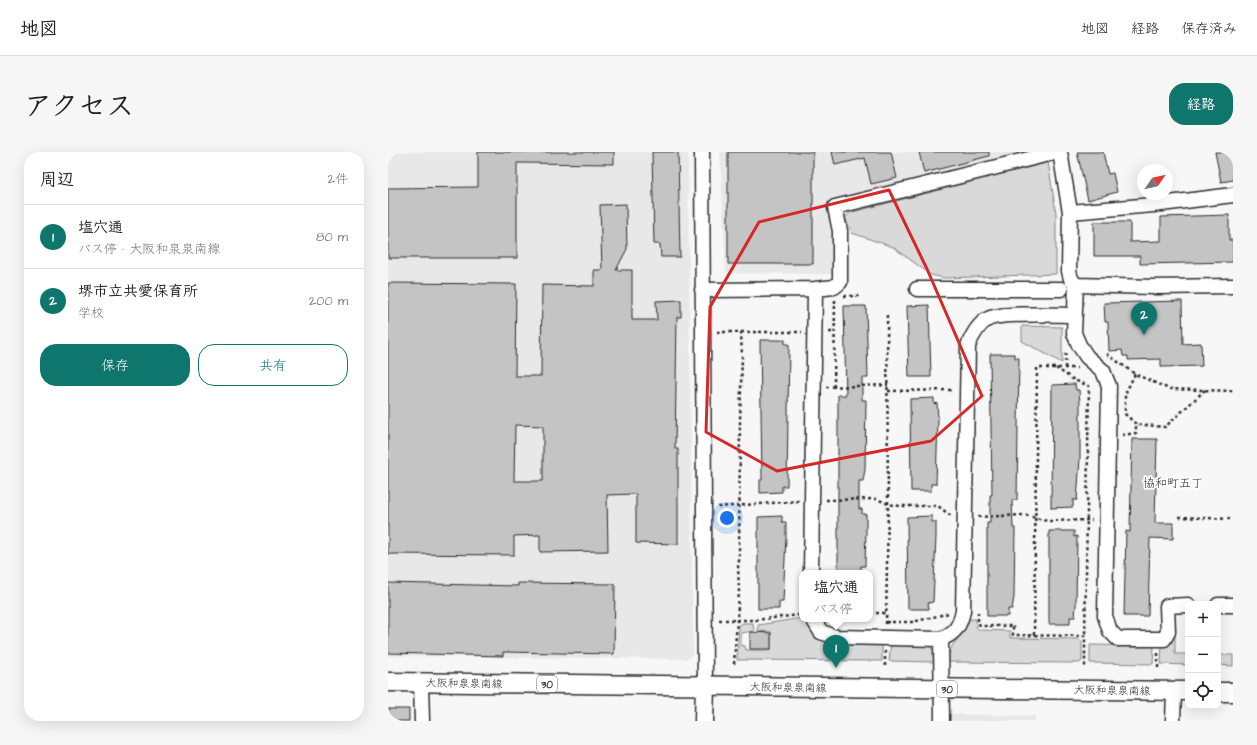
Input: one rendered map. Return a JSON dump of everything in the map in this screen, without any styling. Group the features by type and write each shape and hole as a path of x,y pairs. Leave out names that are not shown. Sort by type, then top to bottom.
{"main road":[{"name":"大阪和泉泉南線","path":"388,682 1181,691"},
{"path":"704,721 705,686"},
{"path":"1221,692 1233,692"}],"street":[{"path":"702,152 705,686"},
{"path":"702,290 815,289 834,287 840,282 840,232 835,208 1057,152"},
{"path":"1060,152 1070,212 1069,271 1071,280 1076,285 1154,287 1233,286"},
{"path":"1070,212 1153,206 1233,195"},
{"path":"1076,285 1076,315 1074,333 1079,345 1089,359 1103,371 1109,386 1105,616 1110,630 1118,639 1164,639 1168,632 1167,606 1185,605"},
{"path":"811,570 815,289"},
{"path":"917,290 1061,289"},
{"path":"815,622 821,632 836,637 941,639 950,636 959,626 963,611 968,346 973,333 988,319 1002,316 1076,315"},
{"path":"1221,605 1233,605"},
{"path":"941,639 943,689 942,721"},
{"path":"421,682 422,721"},
{"path":"1173,721 1181,691"}],"path":[{"path":"840,296 860,296"},
{"path":"834,387 835,297"},
{"path":"885,666 888,504 887,313"},
{"path":"714,332 834,332"},
{"path":"734,664 739,592 742,356 740,332"},
{"path":"1034,635 1037,368 1081,368 1099,348 1136,374 1169,389 1233,391"},
{"path":"1066,349 1066,368"},
{"path":"1056,368 1074,380 1089,386 1085,667"},
{"path":"1136,374 1125,394 1125,414 1136,424 1165,427 1206,390"},
{"path":"813,388 888,385"},
{"path":"888,391 968,390"},
{"path":"715,507 813,500 877,499 888,504 900,506 938,506 950,516 1025,515 1046,521 1106,519"},
{"path":"1179,517 1233,519"},
{"path":"886,622 913,622 955,611 979,612 978,624 983,626 1012,626 1013,635 1086,636"},
{"path":"873,613 886,613"},
{"path":"716,620 755,620 799,615"}],"highlighted area":[{"path":"889,190 927,269 982,396 931,441 777,471 706,432 710,307 759,222"}],"shaded area":[{"path":"388,152 688,152 693,654 688,659 388,656"},
{"path":"720,152 1026,152 830,203 835,232 835,274 726,273"},
{"path":"1048,162 1056,213 1056,274 944,278 931,275 893,247 852,233 845,218 849,213"},
{"path":"1022,326 1062,327 1062,363 1022,341"},
{"path":"799,618 799,622 806,622 815,635 823,641 848,645 882,644 882,661 737,660 739,626 742,623 753,623 754,631 741,633 741,645 745,646 746,650 771,650 771,632 758,631 758,625"},
{"path":"969,619 976,619 976,626 979,630 1010,631 1010,638 1080,639 1082,641 1082,661 1079,663 948,662 951,649 967,625"},
{"path":"1175,629 1175,654 1185,654 1185,665 1161,664 1162,644 1171,638"},
{"path":"891,644 928,645 934,651 936,662 889,661"},
{"path":"1090,645 1154,646 1153,664 1090,663"},
{"path":"1221,655 1233,655 1233,666 1221,665"},
{"path":"950,714 1035,716 1035,721 950,721"}],"building":[{"path":"478,152 614,152 614,164 517,163 517,258 388,258 388,188 478,187"},
{"path":"652,152 678,152 680,257 661,257 660,244 654,244"},
{"path":"728,152 813,152 813,264 728,264"},
{"path":"832,152 891,152 897,178 871,184 865,158 835,165"},
{"path":"919,152 989,152 989,156 924,173"},
{"path":"1077,152 1103,152 1108,174 1113,173 1117,192 1088,200"},
{"path":"1215,152 1233,152 1233,180 1221,182"},
{"path":"626,204 627,249 616,270 632,270 632,320 657,320 656,301 681,300 681,317 677,317 675,449 678,449 678,544 636,543 636,494 607,495 608,551 540,552 540,535 514,536 514,555 388,554 388,283 516,284 515,376 541,376 542,285 594,286 594,270 602,270 600,205","holes":["515,425 543,426 543,481 514,481"]},
{"path":"1229,215 1229,240 1233,240 1233,262 1140,264 1140,256 1094,256 1094,222 1130,222 1130,242 1161,241 1161,217"},
{"path":"1182,301 1183,344 1201,343 1202,366 1161,367 1161,359 1128,360 1128,356 1123,356 1122,350 1109,351 1108,322 1105,322 1104,303"},
{"path":"929,305 931,377 909,377 907,306"},
{"path":"844,306 866,306 868,378 862,378 862,400 866,400 865,469 863,481 859,481 859,509 862,509 862,514 866,514 866,530 865,566 861,566 861,570 838,570 838,395 846,395"},
{"path":"760,340 785,340 785,344 789,344 787,486 782,486 782,492 760,493 760,480 762,480"},
{"path":"990,354 1015,354 1015,358 1019,358 1017,500 1012,500 1013,528 1015,528 1014,597 1012,609 1008,609 1008,616 987,616 987,523 990,523 990,495 992,495"},
{"path":"1075,384 1076,390 1079,390 1080,404 1080,459 1077,500 1073,500 1073,507 1051,508 1052,385"},
{"path":"934,398 934,404 937,403 938,419 936,484 931,484 931,491 911,491 910,399"},
{"path":"1132,439 1157,439 1155,523 1173,523 1173,539 1150,538 1148,616 1124,616 1126,531 1130,532"},
{"path":"782,516 782,522 786,522 783,602 779,602 779,609 758,609 758,517"},
{"path":"932,516 932,522 936,522 933,602 928,603 929,609 908,609 907,517"},
{"path":"1049,531 1074,531 1074,537 1077,536 1076,605 1075,617 1070,617 1070,624 1049,624"},
{"path":"388,583 518,586 518,583 615,584 614,654 503,652 503,656 388,653"},
{"path":"750,632 771,633 771,649 750,649"},
{"path":"388,709 409,709 409,721 388,721"}],"place":[{"name":"堺市立共愛保育所","path":"1144,335"},
{"name":"塩穴通","path":"836,668"}],"district":[{"name":"協和町五丁","path":"1173,483"}]}
